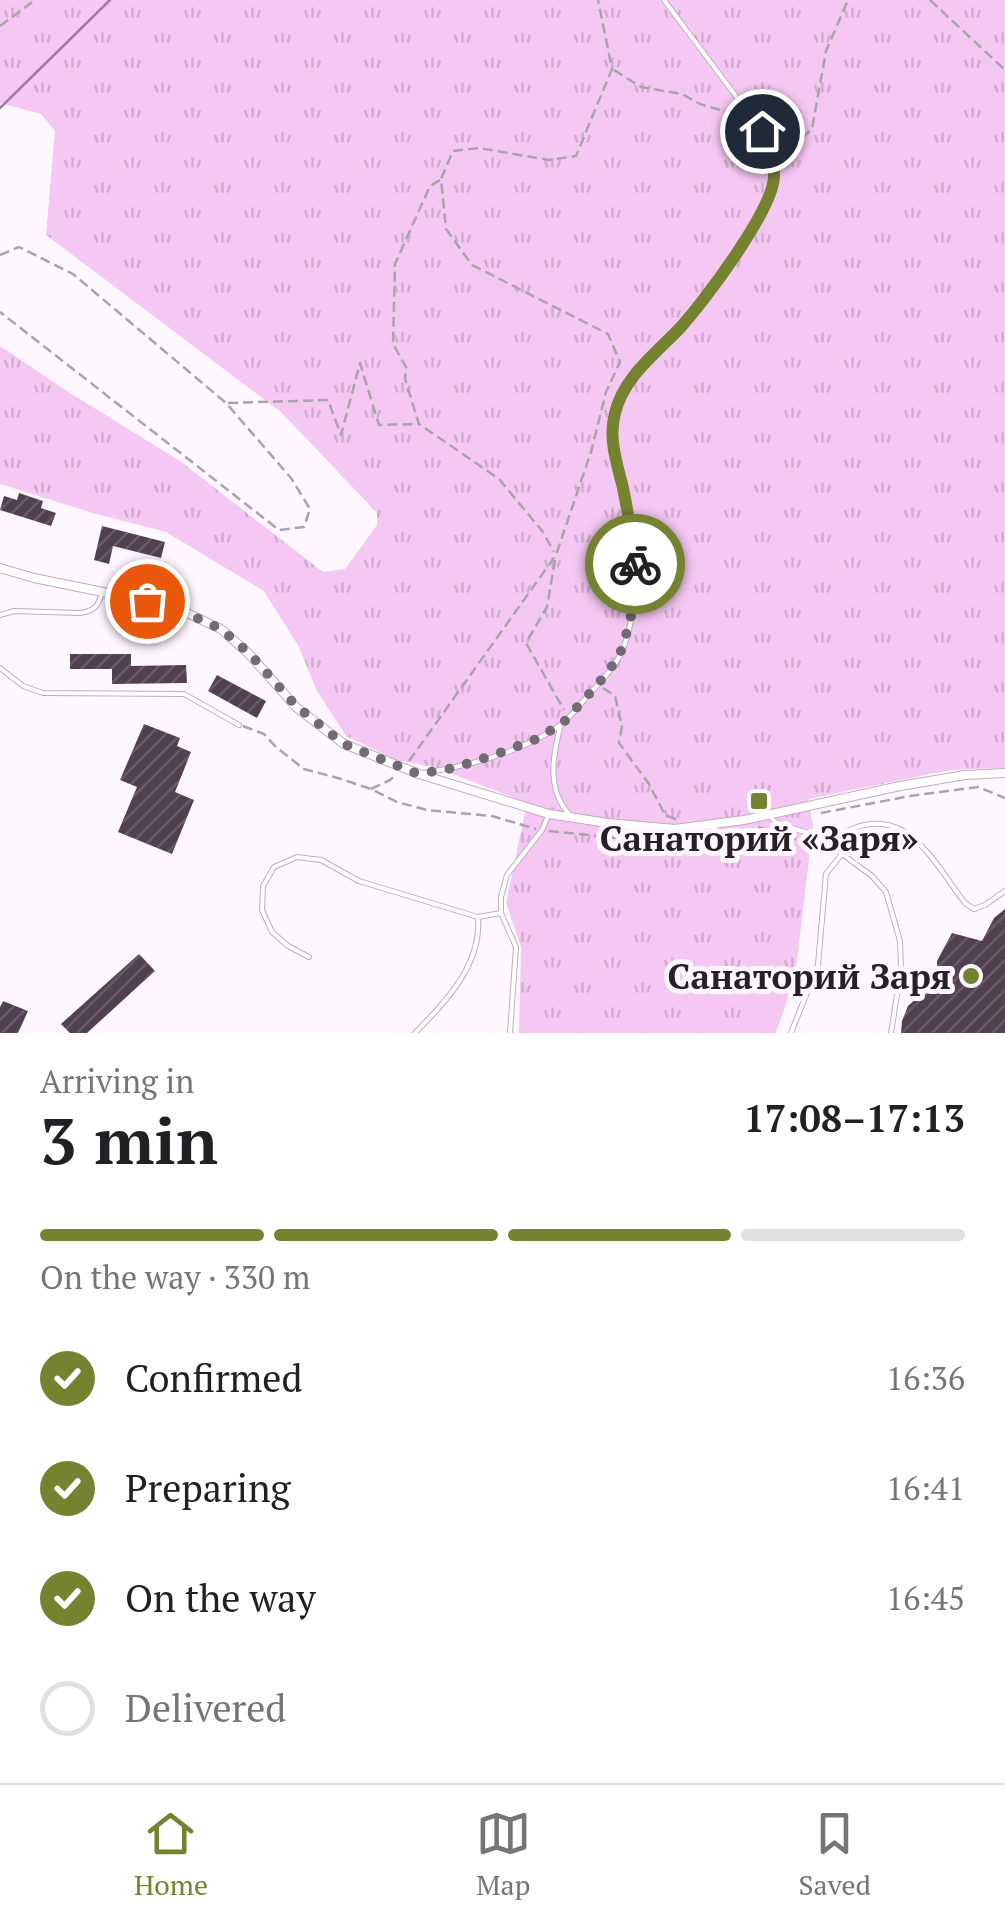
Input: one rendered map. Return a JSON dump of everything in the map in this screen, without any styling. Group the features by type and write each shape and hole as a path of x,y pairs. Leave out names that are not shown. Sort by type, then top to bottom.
{"street":[{"path":"0,568 184,612 221,629 250,654 296,706 344,744 418,774 549,814 676,829 772,818 900,786 1005,773"}],"lane":[{"path":"418,774 494,755 562,724 619,657 636,584 634,549 612,445 614,414 626,385 680,327 756,226 769,198 775,176 762,131 664,0"},
{"path":"0,615 14,611 91,612 98,606 102,592"},
{"path":"0,668 23,686 43,693 184,694 239,724"},
{"path":"562,724 553,774 564,811 575,819"},
{"path":"510,1033 516,947 501,913 500,897 507,875 542,830 549,814"},
{"path":"772,818 831,840 886,892 900,940 901,969 891,1033"},
{"path":"831,840 860,826 880,823 902,829 918,841 965,903 974,909 1005,891"},
{"path":"791,1033 818,965 826,874 842,854"},
{"path":"309,958 272,932 262,910 262,886 274,867 296,857 321,860 359,881 478,917 501,913"},
{"path":"415,1033 458,985 480,937 478,917"}],"path":[{"path":"0,26 35,0"},
{"path":"568,717 526,643 548,608 556,556 591,452 606,392 620,362 608,334 472,265 446,229 441,179 453,151 480,148 549,160 576,156 612,69 598,0"},
{"path":"769,146 803,138 812,129 826,50 848,0"},
{"path":"930,0 1005,70"},
{"path":"612,69 641,87 682,94 762,131"},
{"path":"419,424 405,379 406,367 394,344 395,264 430,186 441,179"},
{"path":"0,255 20,247 73,274 226,403 291,478 310,509 304,527 279,530 0,312"},
{"path":"226,403 328,400 340,435 360,363 379,424 419,424 500,479 556,556"},
{"path":"371,789 403,768 556,556"},
{"path":"598,684 615,696 622,726 618,743 666,814 682,822"},
{"path":"239,724 264,734 304,769 427,810 492,816 542,830 636,840 682,836"},
{"path":"815,814 978,787 1005,798"},
{"path":"772,818 752,826 842,854"}],"green space":[{"path":"0,0 1005,0 1005,768 950,770 808,799 813,826 795,977 776,1033 519,1033 521,947 506,903 527,803 435,767 396,760 346,736 317,691 299,647 264,591 166,532 0,484 0,346 180,461 323,572 345,569 377,525 377,513 281,412 46,235 55,131 41,114 0,103"}],"building":[{"path":"19,493 43,501 41,508 56,513 51,526 0,510 4,496 17,500"},
{"path":"102,526 165,542 161,558 113,546 109,564 94,560"},
{"path":"70,654 131,654 131,666 186,665 187,683 112,684 112,669 70,669"},
{"path":"217,675 266,701 257,718 208,691"},
{"path":"144,724 180,738 177,746 191,752 175,792 194,800 172,854 118,832 137,787 120,780"},
{"name":"Санаторий Заря","path":"1005,909 1005,1033 901,1033 908,1006 920,995 938,991 937,961 952,933 982,941 994,918"},
{"path":"139,954 155,971 87,1033 70,1033 61,1024"},
{"path":"3,1001 28,1011 18,1033 0,1033"}],"waterway":[{"path":"0,108 110,0"}],"way so far":[{"path":"147,601 221,629 250,654 296,706 344,744 418,774 494,755 562,724 619,657 630,622 635,564"}],"place":[{"name":"Санаторий «Заря»","path":"759,801"},
{"name":"Санаторий Заря","path":"971,976"}],"route":[{"path":"635,564 612,445 614,414 626,385 680,327 756,226 775,176 762,131"}]}
